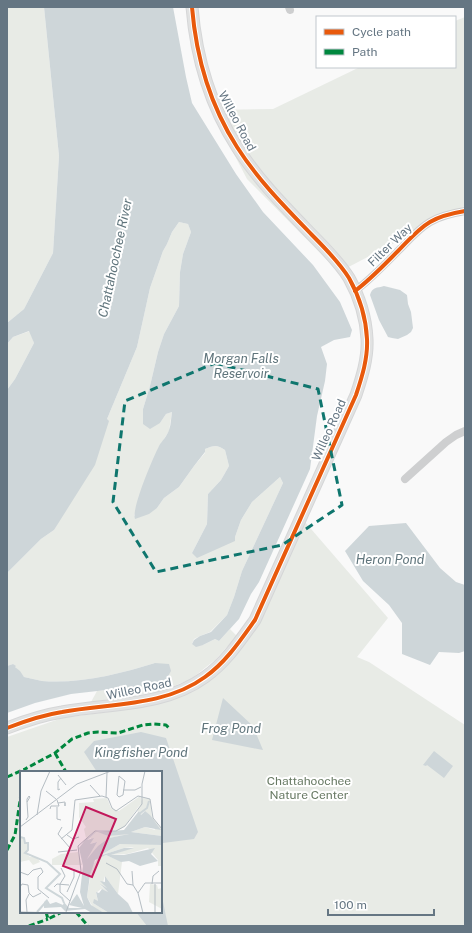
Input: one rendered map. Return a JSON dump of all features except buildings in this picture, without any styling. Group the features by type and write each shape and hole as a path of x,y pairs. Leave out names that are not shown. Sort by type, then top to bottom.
{"street":[{"name":"Willeo Road","path":"7,728 45,715 130,703 168,695 184,689 205,677 224,660 255,620 361,381 366,360 368,339 364,316 355,291 344,270 272,193 243,156 230,135 212,100 204,76 194,31 192,7"},
{"name":"Filter Way","path":"355,291 426,224 437,218 465,211"},
{"path":"405,479 446,442 465,431"}],"highlighted area":[{"path":"215,363 318,389 342,505 282,545 156,572 113,502 125,401"}],"green space":[{"path":"7,7 44,7 59,156 53,253 24,309 7,323"},
{"path":"465,17 465,206 339,272 247,179 211,110 273,109 358,68 456,68 456,21"},
{"path":"179,222 188,224 191,232 183,254 180,272 179,306 164,334 143,409 160,423 166,414 172,412 169,431 159,447 134,516 157,508 164,498 179,487 205,453 205,449 211,447 218,446 225,450 229,466 221,480 208,494 207,524 192,553 235,537 241,520 252,502 280,477 283,483 242,571 227,615 210,632 194,639 192,644 203,645 215,639 219,641 230,629 237,636 215,660 191,679 162,691 91,702 97,691 115,689 155,663 128,671 85,680 56,682 24,677 13,664 7,666 7,573 41,539 54,530 107,419 137,347 150,288 163,251 172,232"},
{"path":"30,331 34,343 15,379 7,390 7,344 13,337"},
{"name":"Chattahoochee Nature Center","path":"299,515 388,618 357,657 369,662 465,725 465,926 7,926 7,737 62,718 138,708 163,702 186,694 216,676 235,654"}],"water":[{"name":"Morgan Falls Reservoir","path":"44,7 173,7 192,103 236,174 263,212 313,265 340,302 352,330 350,337 334,340 321,347 327,364 325,381 317,416 310,469 259,582 251,594 239,619 219,641 215,639 196,647 192,644 194,640 211,632 227,615 242,571 283,483 280,477 252,502 241,520 235,541 197,558 192,553 207,524 208,494 221,480 229,466 225,450 216,446 205,449 205,452 179,487 164,498 157,508 149,514 135,519 136,505 143,483 156,452 170,426 172,412 166,414 160,423 150,429 143,424 143,409 164,334 179,306 180,272 183,254 191,232 188,224 179,222 172,232 163,251 150,288 137,347 107,419 109,421 95,465 54,530 41,539 7,573 7,390 15,379 34,343 29,331 13,337 7,344 7,323 24,309 53,253 59,156"},
{"path":"384,286 400,290 407,295 413,328 407,335 398,339 388,337 379,320 370,295 373,289"},
{"name":"Heron Pond","path":"406,523 440,568 456,582 465,585 465,651 459,653 439,652 430,665 402,654 402,623 389,605 363,581 345,551 369,526"},
{"path":"155,663 169,664 171,671 166,680 154,685 71,694 35,703 7,713 7,666 13,664 24,677 56,682 85,680 128,671"},
{"name":"Frog Pond","path":"223,698 253,726 263,750 212,740"},
{"name":"Kingfisher Pond","path":"141,732 166,738 198,832 194,839 162,844 162,771 96,771 84,752 94,741"},
{"path":"434,751 453,766 444,778 427,765 423,765"},
{"path":"162,897 168,926 147,926 137,913 162,913"}],"marked path":[{"path":"24,771 25,769 55,753 72,739 88,733 118,733 143,725 153,724 166,725 170,729"},
{"path":"55,753 65,771"},
{"path":"20,771 25,769"},
{"path":"7,777 20,771"},
{"path":"7,850 15,835 20,801"},
{"path":"46,913 48,919 60,913"},
{"path":"77,913 88,926"},
{"path":"29,926 48,919"}],"cycle path":[{"path":"7,728 34,718 55,713 136,702 172,694 189,687 220,665 255,620 356,395 366,360 367,339 365,323 359,300 349,278 332,255 282,204 263,182 245,159 227,131 206,80 197,44 192,7"},
{"path":"355,291 372,277 413,235 426,225 442,216 465,211"}],"water label":[{"name":"Chattahoochee River","path":"115,258"}]}
